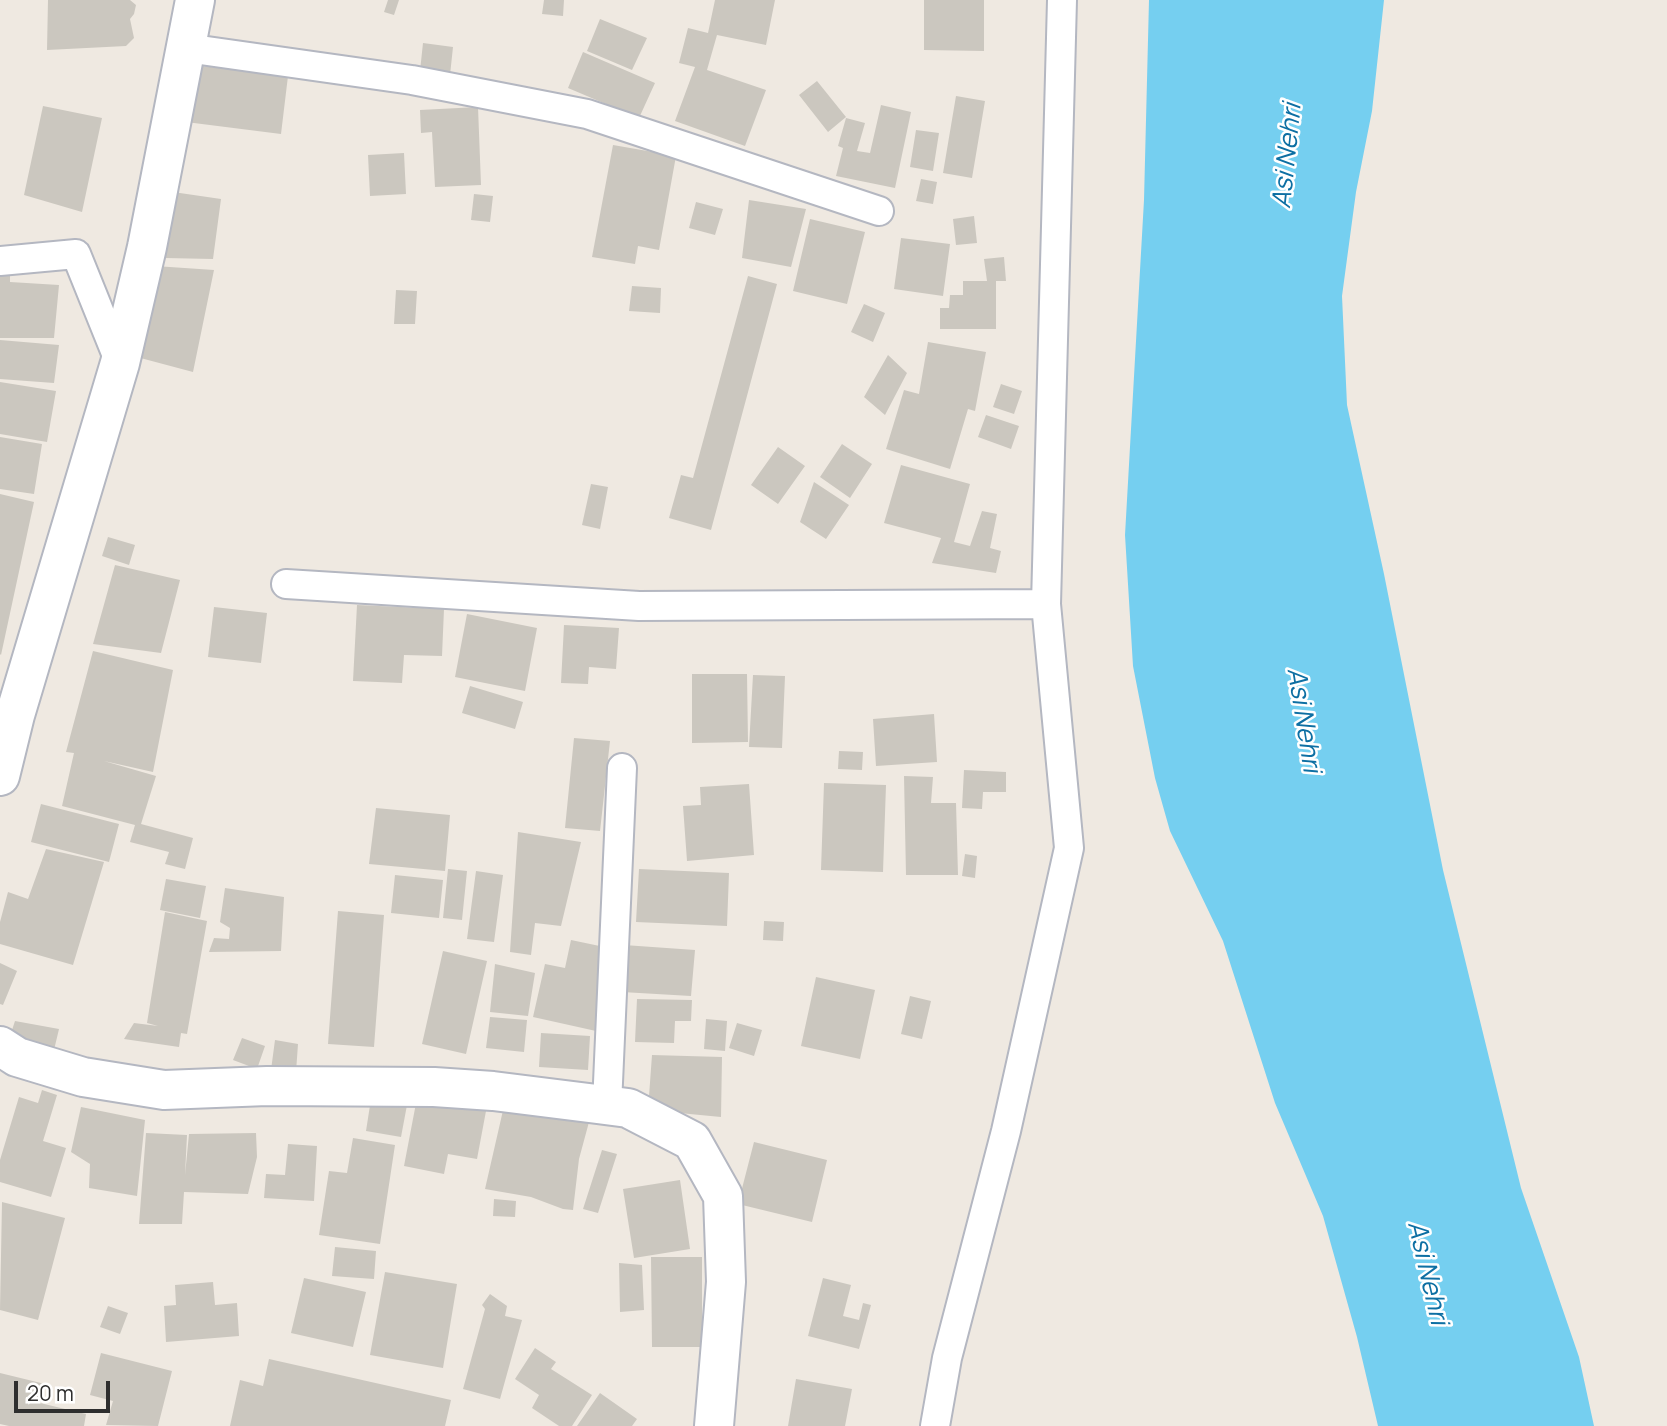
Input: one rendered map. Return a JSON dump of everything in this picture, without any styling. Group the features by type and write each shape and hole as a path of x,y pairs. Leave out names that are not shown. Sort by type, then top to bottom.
{"street":[{"path":"0,776 15,715 120,363 147,247 195,0"},
{"path":"935,1426 947,1358 1006,1132 1069,848 1046,604 1062,0"},
{"path":"186,48 412,80 587,114 879,211"},
{"path":"0,261 76,254 120,363"},
{"path":"286,584 639,606 1046,604"},
{"path":"607,1105 622,768"},
{"path":"0,1046 17,1057 83,1077 164,1090 267,1086 434,1087 494,1091 607,1105 628,1108 692,1141 723,1196 726,1282 714,1426"}],"water":[{"name":"Asi Nehri","path":"1149,0 1384,0 1372,111 1356,192 1342,296 1347,405 1443,870 1521,1188 1579,1357 1594,1426 1378,1426 1357,1337 1323,1216 1275,1103 1223,941 1170,831 1155,778 1133,666 1125,535 1144,200"}],"building":[{"path":"48,0 130,0 136,5 130,19 134,38 126,46 47,50"},
{"path":"388,0 399,0 394,15 384,12"},
{"path":"544,0 564,0 563,16 542,14"},
{"path":"715,0 775,0 766,45 717,35 707,70 766,90 745,146 675,121 695,67 679,63 688,28 708,33"},
{"path":"924,0 984,0 984,51 924,50"},
{"path":"600,19 647,38 632,70 587,51"},
{"path":"423,43 453,47 450,75 420,71"},
{"path":"583,52 655,83 639,118 568,88"},
{"path":"193,65 288,76 281,134 186,122"},
{"path":"817,81 846,117 828,132 799,95"},
{"path":"956,96 985,101 972,178 943,173"},
{"path":"881,105 911,112 895,188 836,176 843,148 838,146 846,118 865,123 857,151 870,153"},
{"path":"43,106 102,118 82,212 24,195"},
{"path":"478,107 481,185 435,187 432,132 421,133 420,110"},
{"path":"916,130 939,133 933,171 910,167"},
{"path":"613,145 676,156 659,250 638,246 635,264 592,257"},
{"path":"404,153 406,194 370,196 368,155"},
{"path":"921,179 937,182 933,204 916,201"},
{"path":"173,192 221,199 213,259 165,258"},
{"path":"474,194 493,196 490,222 471,220"},
{"path":"749,200 806,209 791,267 742,258"},
{"path":"696,202 723,209 715,235 689,228"},
{"path":"974,216 977,243 956,245 953,219"},
{"path":"810,219 865,232 847,304 793,291"},
{"path":"901,238 950,244 943,296 894,289"},
{"path":"1004,257 1006,281 996,281 996,329 940,329 940,308 949,308 950,295 963,295 963,281 987,281 984,259"},
{"path":"155,266 214,270 193,372 133,356"},
{"path":"0,267 10,267 10,282 59,285 54,338 0,338"},
{"path":"748,276 777,284 711,530 669,518 681,475 693,478"},
{"path":"632,286 661,288 660,313 629,311"},
{"path":"396,290 417,291 415,324 394,324"},
{"path":"864,304 885,313 873,342 851,332"},
{"path":"0,340 59,345 54,383 0,379"},
{"path":"928,342 986,352 975,411 968,409 950,469 886,449 904,390 919,394"},
{"path":"888,355 907,373 885,415 864,397"},
{"path":"0,382 56,391 47,442 0,434"},
{"path":"1001,384 1022,391 1014,414 993,407"},
{"path":"986,415 1019,426 1011,449 978,437"},
{"path":"0,437 42,444 34,494 0,489"},
{"path":"842,444 872,464 850,498 820,477"},
{"path":"778,447 805,466 778,504 751,485"},
{"path":"901,465 970,484 954,542 970,546 982,511 997,514 990,548 1001,551 996,573 932,563 941,538 884,523"},
{"path":"814,482 849,505 826,539 800,522"},
{"path":"591,484 608,487 600,529 582,525"},
{"path":"0,494 34,502 1,655 0,654"},
{"path":"108,537 135,545 129,565 102,556"},
{"path":"115,565 180,580 161,653 93,644"},
{"path":"357,605 444,609 442,656 404,655 402,683 353,681"},
{"path":"214,607 267,613 261,663 208,657"},
{"path":"467,614 537,628 525,691 455,677"},
{"path":"564,625 619,628 616,669 589,667 588,684 561,683"},
{"path":"93,651 173,670 153,772 104,761 156,776 141,824 193,838 185,869 165,864 169,852 130,842 135,825 62,806 74,753 66,752"},
{"path":"692,674 747,674 748,742 692,743"},
{"path":"753,675 785,676 782,748 749,747"},
{"path":"470,686 523,702 515,729 462,713"},
{"path":"934,714 937,762 876,766 873,719"},
{"path":"574,738 610,741 600,831 565,828"},
{"path":"839,751 863,752 862,770 838,769"},
{"path":"964,770 1006,772 1006,792 983,792 982,809 962,808"},
{"path":"904,776 933,777 931,803 956,803 958,875 906,875"},
{"path":"824,783 886,785 883,872 821,870"},
{"path":"749,784 754,855 687,861 683,806 701,805 700,787"},
{"path":"41,804 119,824 109,862 31,842"},
{"path":"376,808 450,815 445,871 369,864"},
{"path":"518,832 581,842 561,926 535,923 531,955 510,952"},
{"path":"46,849 104,862 73,965 0,944 0,922 8,892 28,899"},
{"path":"965,854 977,856 975,878 962,876"},
{"path":"448,869 467,871 462,920 443,918"},
{"path":"639,869 729,873 727,926 636,922"},
{"path":"476,871 503,875 494,942 467,939"},
{"path":"395,875 443,880 439,918 391,913"},
{"path":"166,879 206,886 200,918 160,910"},
{"path":"225,888 284,897 281,951 209,952 214,938 229,939 230,928 220,922"},
{"path":"338,911 384,915 374,1047 328,1044"},
{"path":"165,912 207,921 187,1034 181,1033 179,1047 124,1039 134,1023 158,1026 147,1023"},
{"path":"764,921 784,922 783,941 763,940"},
{"path":"571,940 614,949 596,1031 533,1017 545,964 565,968"},
{"path":"624,945 695,950 691,996 622,992"},
{"path":"443,951 487,961 466,1054 422,1044"},
{"path":"0,963 17,971 3,1005 0,1004"},
{"path":"495,964 535,973 528,1016 490,1012"},
{"path":"816,977 875,990 860,1059 801,1046"},
{"path":"910,996 931,1001 922,1039 901,1034"},
{"path":"637,999 692,1000 691,1021 675,1021 674,1043 635,1042"},
{"path":"490,1017 527,1020 524,1052 486,1048"},
{"path":"706,1019 727,1021 725,1051 704,1049"},
{"path":"15,1021 59,1029 54,1050 9,1039"},
{"path":"737,1023 762,1030 754,1056 729,1048"},
{"path":"541,1033 590,1036 588,1070 539,1067"},
{"path":"242,1038 265,1046 257,1069 233,1060"},
{"path":"275,1040 298,1044 296,1072 271,1070"},
{"path":"652,1055 722,1057 721,1117 648,1110"},
{"path":"42,1090 57,1095 43,1141 66,1148 51,1197 0,1182 0,1160 19,1097 38,1103"},
{"path":"417,1098 486,1111 477,1159 448,1154 444,1174 404,1166"},
{"path":"371,1099 407,1105 401,1137 366,1131"},
{"path":"504,1106 589,1122 579,1159 573,1210 531,1197 485,1189"},
{"path":"81,1107 145,1120 137,1196 89,1188 90,1164 71,1152"},
{"path":"146,1133 187,1135 185,1175 189,1134 256,1133 257,1157 248,1194 184,1192 182,1224 139,1224"},
{"path":"353,1138 395,1145 380,1244 319,1235 329,1171 347,1173"},
{"path":"754,1142 827,1160 812,1222 738,1204"},
{"path":"288,1144 317,1146 314,1201 264,1198 266,1174 285,1175"},
{"path":"602,1150 617,1154 598,1213 583,1209"},
{"path":"680,1180 690,1249 634,1258 623,1189"},
{"path":"494,1199 516,1201 515,1217 493,1216"},
{"path":"2,1202 65,1218 38,1320 0,1310"},
{"path":"335,1247 376,1251 374,1279 332,1276"},
{"path":"651,1257 702,1257 702,1347 652,1347"},
{"path":"619,1263 642,1265 644,1310 620,1312"},
{"path":"385,1272 457,1284 443,1368 370,1355"},
{"path":"304,1278 366,1292 353,1347 291,1333"},
{"path":"823,1278 851,1285 843,1316 859,1320 863,1303 871,1305 859,1349 808,1336"},
{"path":"213,1282 215,1305 237,1303 239,1336 166,1342 164,1306 176,1305 175,1285"},
{"path":"490,1294 507,1306 505,1316 522,1320 500,1399 463,1389 485,1309 482,1305"},
{"path":"108,1306 128,1313 120,1334 100,1327"},
{"path":"535,1348 556,1362 551,1369 592,1395 572,1426 559,1426 532,1408 539,1395 515,1379"},
{"path":"101,1353 172,1371 158,1426 106,1425 113,1401 90,1395"},
{"path":"269,1359 451,1400 445,1426 230,1426 240,1380 263,1386"},
{"path":"0,1373 45,1384 40,1403 86,1414 84,1426 0,1424"},
{"path":"796,1379 852,1389 845,1426 788,1426"},
{"path":"600,1393 637,1419 632,1426 577,1426"}]}
